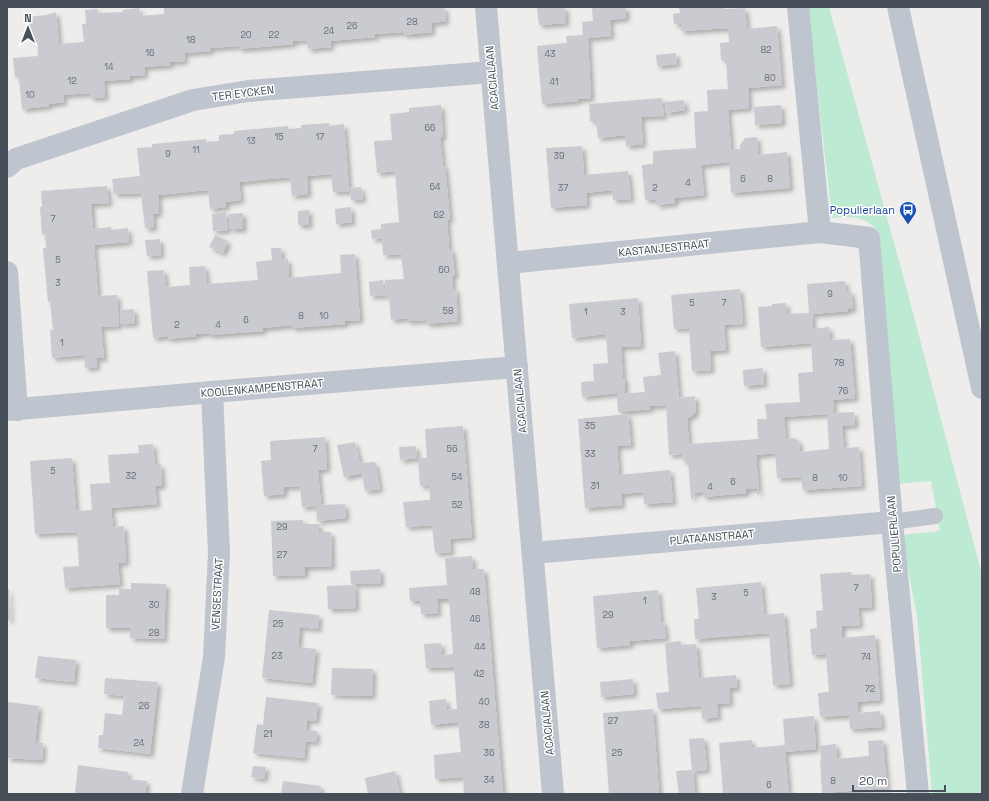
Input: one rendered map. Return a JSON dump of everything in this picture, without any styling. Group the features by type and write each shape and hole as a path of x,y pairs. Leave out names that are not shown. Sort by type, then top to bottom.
{"street":[{"name":"ACACIALAAN","path":"486,7 553,794"},
{"path":"798,7 820,232"},
{"path":"898,7 982,388"},
{"name":"TER EYCKEN","path":"7,167 16,159 193,100 248,91 492,72"},
{"name":"KASTANJESTRAAT","path":"508,263 820,232"},
{"name":"POPULIERLAAN","path":"820,232 869,238 892,522 918,794"},
{"path":"7,272 12,410"},
{"name":"KOOLENKAMPENSTRAAT","path":"12,410 517,367"},
{"name":"VENSESTRAAT","path":"192,794 214,656 219,561 212,392"},
{"name":"PLATAANSTRAAT","path":"532,553 892,522"}],"lane":[{"path":"892,522 935,516"}],"green space":[{"path":"808,7 829,7 904,279 982,575 982,794 932,794 917,615 901,535 940,531 931,481 897,484 878,232 869,223 857,218 832,218"}],"building":[{"path":"164,7 444,7 446,21 431,23 432,32 404,35 404,32 375,34 375,37 330,41 331,47 308,49 307,40 293,41 293,44 239,49 239,46 210,48 211,51 184,53 185,61 170,62 170,65 144,67 145,75 130,76 130,79 104,81 105,97 90,98 90,93 63,95 64,102 49,104 49,106 22,109 19,77 15,77 13,58 38,56 37,39 30,40 28,17 56,12 59,44 84,42 82,24 86,24 85,10 97,9 98,13 123,12 122,10 139,8 140,16 164,14"},
{"path":"565,7 566,23 539,25 537,8"},
{"path":"592,7 626,7 626,18 610,20 611,36 588,38 591,98 578,99 578,101 542,104 537,46 567,43 566,36 583,35 582,22 593,21"},
{"path":"679,7 724,7 724,9 745,8 747,29 777,26 782,85 748,88 749,108 728,110 731,149 740,149 740,145 745,138 757,137 758,155 787,152 790,188 731,193 729,162 701,165 704,195 675,198 675,203 656,205 656,199 645,200 642,165 653,164 654,151 696,148 694,112 708,111 707,90 728,89 726,60 721,60 720,43 729,42 728,28 681,31 681,24 674,24 673,14 680,13"},
{"path":"676,53 677,64 657,66 656,55"},
{"path":"662,98 664,116 641,117 643,144 626,146 625,135 598,138 596,121 590,121 589,104"},
{"path":"684,100 685,110 666,113 665,102"},
{"path":"441,105 443,137 440,137 443,166 445,166 450,219 447,220 449,249 452,249 455,276 452,276 453,289 456,289 458,321 427,324 426,320 407,321 407,318 391,320 389,297 386,297 385,280 404,279 401,254 383,255 382,238 372,239 371,230 381,229 381,224 399,222 395,171 377,173 374,141 392,140 390,114 409,112 409,108"},
{"path":"781,105 782,123 755,125 754,107"},
{"path":"329,123 329,126 344,124 349,188 361,187 363,199 351,200 350,191 333,192 331,174 307,176 308,194 292,196 290,177 239,182 241,200 226,202 226,207 210,209 208,190 158,195 159,213 153,214 154,228 145,228 141,193 114,194 112,179 140,176 137,148 152,147 152,144 206,139 206,142 219,141 219,135 234,134 234,131 288,126 288,129 301,128 301,125"},
{"path":"582,146 584,175 628,171 631,199 613,200 612,190 586,193 587,205 551,208 546,148"},
{"path":"107,186 109,203 91,204 93,229 111,227 111,230 128,228 129,242 94,245 98,296 117,295 119,326 101,327 104,358 96,358 97,367 85,368 84,355 52,358 50,330 53,330 50,301 48,302 43,248 46,248 45,234 42,234 40,207 42,207 41,191"},
{"path":"351,207 352,222 336,224 335,209"},
{"path":"309,210 309,225 298,225 298,211"},
{"path":"226,212 228,230 213,231 212,214"},
{"path":"243,213 243,229 230,229 229,214"},
{"path":"215,235 228,241 223,253 209,247"},
{"path":"160,239 161,255 147,256 145,240"},
{"path":"271,248 281,248 282,260 288,259 289,278 341,273 340,255 355,254 360,320 345,321 345,324 292,328 292,325 263,328 263,331 210,335 210,333 196,334 196,336 168,339 168,336 153,338 147,271 164,270 166,287 190,285 189,267 205,266 207,284 258,280 256,262 272,260"},
{"path":"383,280 385,295 370,296 369,282"},
{"path":"845,281 846,292 851,291 853,309 848,309 848,311 812,314 813,329 829,327 830,340 850,339 855,398 833,400 834,413 854,412 855,425 842,426 844,448 859,447 862,486 803,490 801,477 777,478 775,453 756,455 759,494 757,494 757,488 746,489 746,493 704,497 703,492 693,493 693,499 691,499 688,461 683,461 682,454 669,455 666,405 650,406 650,409 618,412 617,394 645,392 643,377 661,375 658,353 675,351 679,398 695,396 696,411 692,416 687,418 689,444 758,439 757,419 767,419 765,404 800,402 798,373 813,372 811,343 761,347 758,307 786,303 787,314 809,313 807,284","holes":["827,414 829,449 800,452 799,442 795,438 786,439 784,417"]},
{"path":"740,289 743,324 724,325 726,350 710,351 711,370 692,371 689,328 674,329 671,295"},
{"path":"638,298 641,346 621,347 623,378 625,378 625,392 582,397 581,382 594,381 593,364 608,363 606,334 572,338 569,304"},
{"path":"134,309 135,323 121,324 120,310"},
{"path":"763,368 764,384 744,386 743,370"},
{"path":"628,414 631,445 617,446 619,475 670,470 673,502 644,504 643,492 621,494 622,505 585,508 578,419"},
{"path":"463,426 472,537 450,539 451,552 435,553 432,525 406,527 403,502 430,500 429,485 420,486 418,458 427,458 425,429"},
{"path":"325,437 327,469 318,470 321,505 345,504 346,518 317,521 316,506 302,507 300,486 284,487 284,494 264,496 261,461 271,460 270,441"},
{"path":"355,442 360,463 375,462 380,489 365,491 362,473 344,477 337,445"},
{"path":"153,444 155,465 161,464 162,486 155,486 157,504 111,508 113,527 124,526 126,562 118,563 120,584 65,588 63,567 79,566 77,532 35,534 30,461 72,458 76,511 92,510 90,484 110,483 108,455 139,453 138,445"},
{"path":"416,446 417,458 400,460 399,447"},
{"path":"303,520 303,524 319,524 319,532 331,532 332,566 305,567 305,575 273,576 271,521"},
{"path":"472,556 473,569 484,569 503,794 464,794 463,777 435,779 434,755 461,752 458,722 431,725 429,701 446,699 447,710 457,709 454,667 426,668 424,644 441,643 442,655 453,654 449,599 437,599 438,613 421,614 420,601 410,601 409,588 447,585 445,558"},
{"path":"380,569 381,583 351,584 350,571"},
{"path":"851,572 851,575 870,574 872,607 858,608 860,625 842,626 842,638 875,635 880,700 857,702 858,713 880,711 882,727 850,729 849,715 820,717 818,693 829,692 826,654 812,655 810,629 817,628 816,611 823,610 820,574"},
{"path":"761,582 764,615 784,613 790,684 773,685 769,633 695,639 694,619 699,619 696,588"},
{"path":"131,583 166,584 164,639 130,638 130,628 106,628 106,595 119,595 119,589 131,589"},
{"path":"355,585 356,608 328,609 327,586"},
{"path":"7,589 9,589 10,620 7,620"},
{"path":"658,590 661,622 664,622 666,638 630,641 630,645 597,648 593,596"},
{"path":"269,610 319,615 318,629 300,627 298,647 316,649 312,683 262,678"},
{"path":"681,641 681,645 696,644 699,678 736,675 737,688 729,688 730,703 717,704 718,717 702,719 701,706 658,709 656,693 669,692 665,643"},
{"path":"38,656 76,660 74,682 35,678"},
{"path":"332,668 373,669 372,696 331,695"},
{"path":"105,678 158,682 150,754 98,748 99,735 103,735 105,713 122,715 124,696 104,694"},
{"path":"633,679 634,694 601,697 600,682"},
{"path":"266,697 318,703 316,721 307,720 306,730 317,731 316,742 306,741 304,758 253,753 257,724 263,725"},
{"path":"8,702 39,706 35,743 43,743 42,760 7,758"},
{"path":"653,709 659,794 609,794 603,713"},
{"path":"814,716 816,749 785,752 789,794 723,794 719,743 752,740 752,748 785,745 783,719"},
{"path":"704,738 707,770 693,771 695,794 679,794 676,771 692,770 689,739"},
{"path":"883,740 887,788 822,793 820,746 836,744 837,759 869,756 868,741"},
{"path":"78,765 128,772 127,779 147,781 145,794 75,794"},
{"path":"253,766 266,767 264,779 251,777"},
{"path":"395,771 400,794 368,794 365,778"},
{"path":"283,781 321,786 320,794 281,794"}],"place":[{"name":"Populierlaan","path":"908,225"}]}
